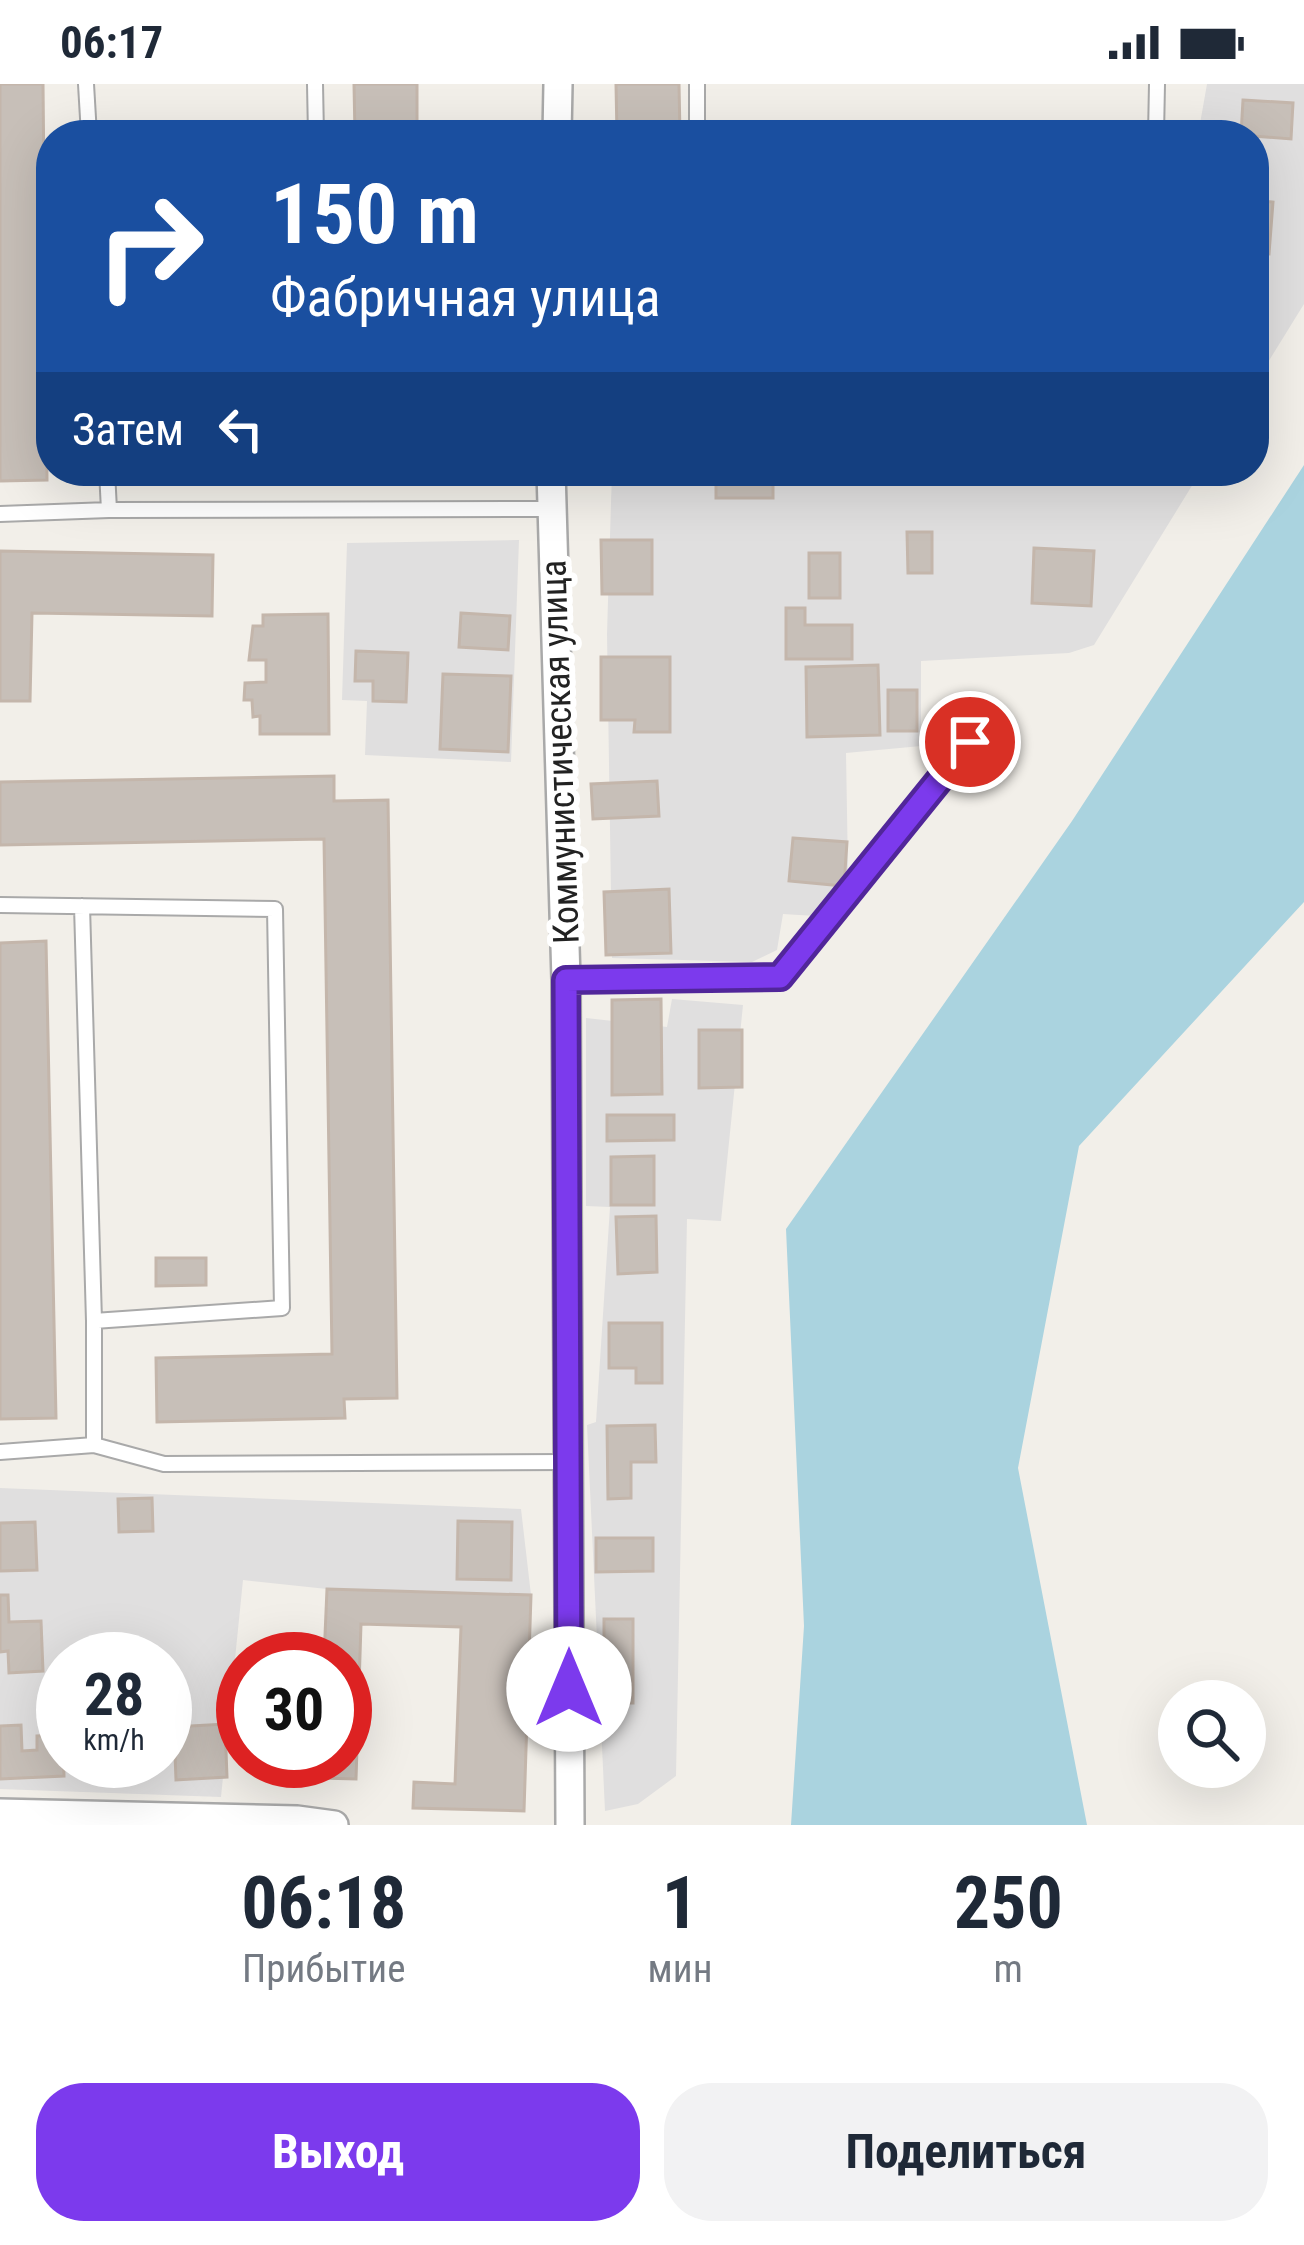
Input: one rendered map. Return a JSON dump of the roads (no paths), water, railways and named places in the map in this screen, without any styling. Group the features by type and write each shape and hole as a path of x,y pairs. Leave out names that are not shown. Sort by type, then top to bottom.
{"street":[{"path":"557,120 558,84"},
{"name":"Коммунистическая улица","path":"551,486 566,980 570,1825"},
{"path":"0,1813 297,1820 334,1825"}],"lane":[{"path":"86,84 88,120"},
{"path":"315,84 316,120"},
{"path":"697,84 697,120"},
{"path":"1156,84 1156,120"},
{"path":"108,486 109,510"},
{"path":"0,514 550,509"},
{"path":"566,980 780,977 970,742"},
{"path":"0,905 275,909 281,1308 94,1322"},
{"path":"82,906 94,1445"},
{"path":"0,1452 94,1445 164,1465 568,1462"}],"water":[{"path":"1304,465 1304,902 1079,1146 1018,1468 1087,1825 791,1825 804,1626 786,1229 1072,821"}]}
